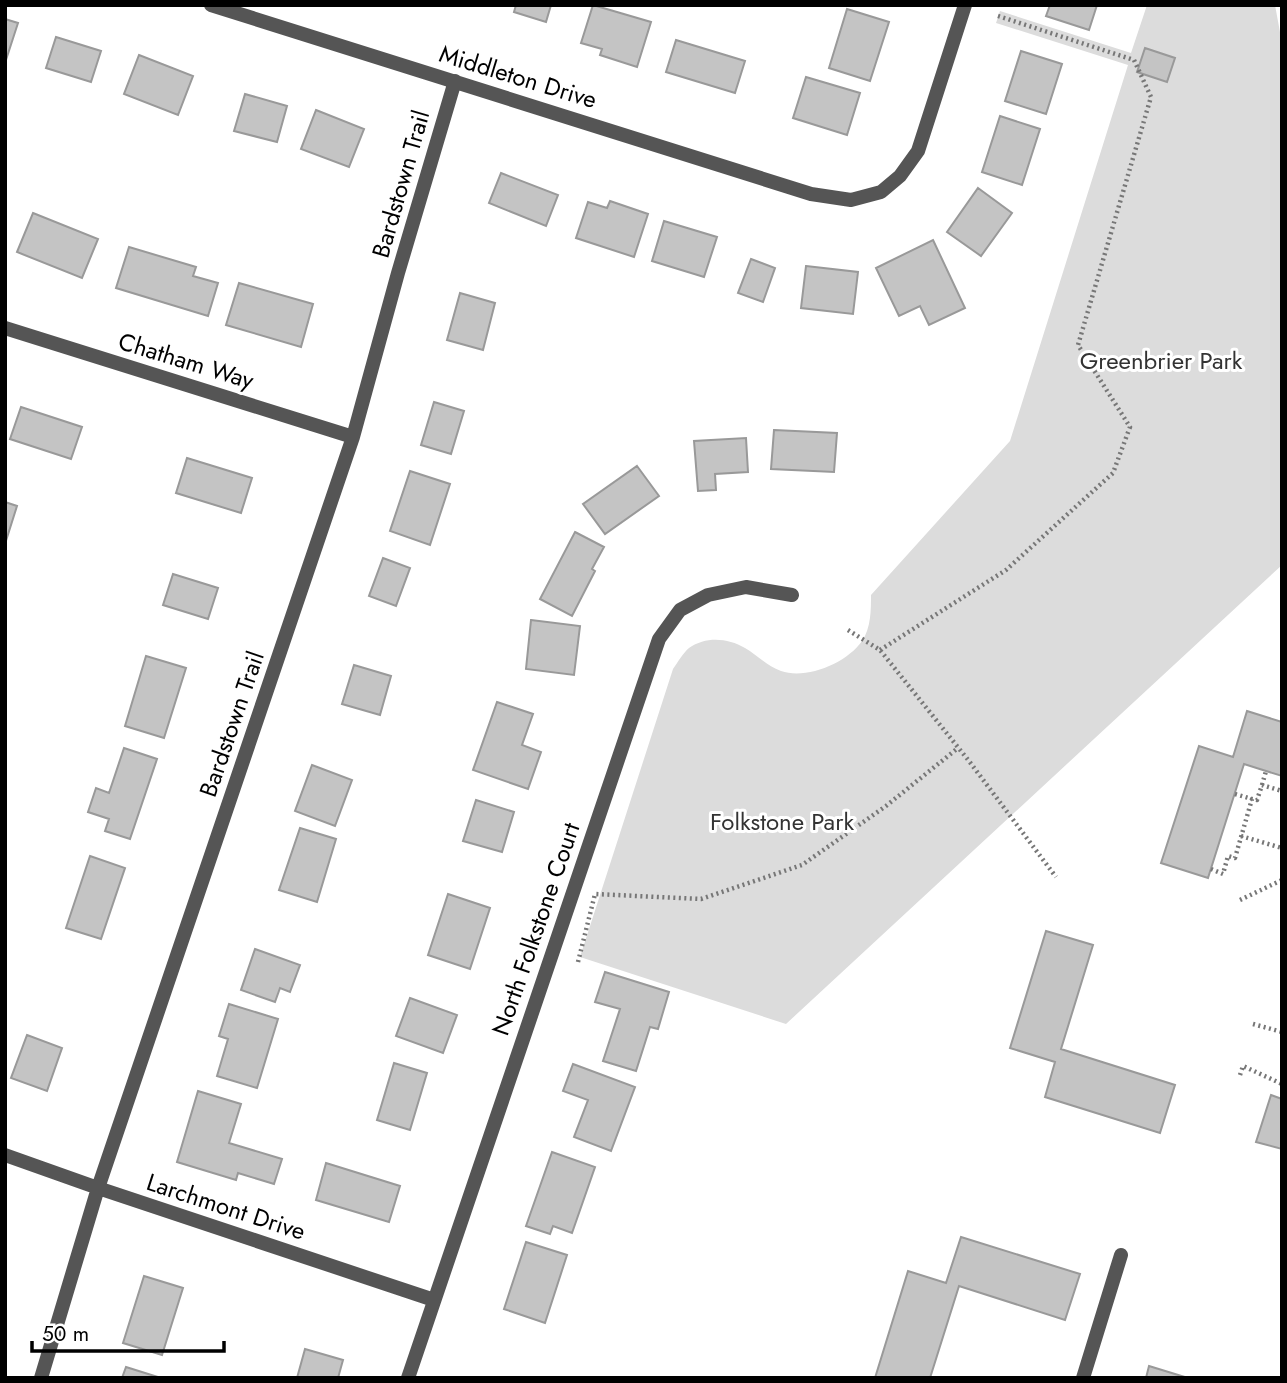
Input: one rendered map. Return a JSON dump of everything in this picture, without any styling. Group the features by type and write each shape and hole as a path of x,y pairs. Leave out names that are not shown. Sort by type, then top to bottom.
{"street":[{"name":"Middleton Drive","path":"211,5 811,194 851,201 881,192 900,176 918,151 965,5"},
{"name":"Bardstown Trail","path":"41,1378 98,1188 354,437 398,273 455,81"},
{"name":"Chatham Way","path":"5,328 354,437"},
{"name":"North Folkstone Court","path":"408,1378 659,639 680,610 708,596 746,587 792,595"},
{"name":"Larchmont Drive","path":"5,1155 434,1300"},
{"path":"1083,1378 1121,1255"}],"path":[{"path":"880,650 1006,570 1113,473 1130,428 1078,345 1152,97 1133,60 995,15"},
{"path":"848,630 880,650 1056,877"},
{"path":"578,962 595,894 701,899 802,865 886,806 958,748"},
{"path":"1235,794 1257,800 1266,771"},
{"path":"1262,785 1282,791"},
{"path":"1210,869 1223,874 1228,856 1235,858 1252,799"},
{"path":"1241,836 1282,848"},
{"path":"1240,900 1282,880"},
{"path":"1253,1024 1282,1032"},
{"path":"1240,1074 1243,1066 1282,1084"}],"green space":[{"name":"Folkstone Park","path":"1147,5 1275,5 1282,43 1282,565 786,1024 580,957 673,669 685,652 696,644 724,640 745,648 776,669 791,673 825,668 847,656 862,641 867,630 871,595 1010,441 1128,65 996,23 1000,11 1131,53"}],"building":[{"path":"516,5 551,5 546,22 514,12"},
{"path":"593,5 651,22 637,67 600,55 602,49 581,43"},
{"path":"1050,5 1097,5 1089,30 1046,16"},
{"path":"847,9 889,22 870,81 829,68"},
{"path":"5,19 18,23 5,63"},
{"path":"56,37 101,51 91,82 46,68"},
{"path":"676,40 745,61 735,93 666,72"},
{"path":"1145,48 1175,58 1167,82 1137,72"},
{"path":"1021,51 1062,64 1046,114 1005,101"},
{"path":"139,55 193,76 178,115 124,94"},
{"path":"806,77 860,93 847,135 793,118"},
{"path":"245,94 287,106 277,142 234,131"},
{"path":"316,110 364,129 349,167 301,149"},
{"path":"1000,116 1040,129 1022,185 982,172"},
{"path":"501,173 558,195 546,226 489,203"},
{"path":"978,188 1012,213 981,256 947,232"},
{"path":"610,201 648,214 634,257 576,238 588,202 607,208"},
{"path":"33,213 98,239 82,278 17,252"},
{"path":"664,221 717,237 704,277 652,261"},
{"path":"933,240 965,308 929,325 920,306 899,316 876,268"},
{"path":"129,247 196,267 193,276 218,283 208,316 116,288"},
{"path":"751,259 775,268 763,302 738,293"},
{"path":"806,266 858,272 853,314 801,308"},
{"path":"239,283 313,304 301,347 226,325"},
{"path":"460,293 495,303 483,350 447,340"},
{"path":"434,402 464,411 451,454 421,445"},
{"path":"21,407 82,427 71,459 10,439"},
{"path":"774,430 837,433 834,472 771,469"},
{"path":"746,438 748,472 715,474 716,490 698,491 694,441"},
{"path":"187,458 252,478 241,513 176,493"},
{"path":"637,466 659,496 605,534 583,504"},
{"path":"410,471 450,484 430,545 390,531"},
{"path":"5,502 17,506 5,544"},
{"path":"575,532 604,547 572,616 540,599"},
{"path":"383,558 410,568 396,606 369,596"},
{"path":"173,574 218,588 208,619 163,605"},
{"path":"531,620 580,626 574,675 526,669"},
{"path":"146,656 186,668 164,738 125,726"},
{"path":"354,665 391,676 380,715 342,704"},
{"path":"497,702 533,714 522,745 541,752 528,789 473,770"},
{"path":"1247,711 1282,722 1282,776 1244,764 1208,878 1161,863 1199,746 1233,757"},
{"path":"124,748 157,759 130,839 105,831 109,819 88,812 96,788 109,793"},
{"path":"312,765 352,780 335,826 295,811"},
{"path":"476,800 514,812 502,852 463,841"},
{"path":"300,828 336,839 317,902 279,890"},
{"path":"90,856 125,868 101,939 66,928"},
{"path":"448,894 490,908 470,969 428,955"},
{"path":"1046,931 1093,945 1061,1049 1175,1085 1160,1133 1045,1097 1055,1062 1010,1048"},
{"path":"255,949 300,965 290,992 280,988 275,1002 241,990"},
{"path":"605,972 669,992 658,1029 650,1027 636,1071 603,1061 620,1009 595,1002"},
{"path":"410,998 457,1015 443,1053 396,1036"},
{"path":"229,1004 278,1019 257,1088 217,1076 228,1039 219,1036"},
{"path":"27,1035 62,1048 47,1091 11,1078"},
{"path":"394,1063 427,1073 410,1130 377,1120"},
{"path":"573,1064 635,1087 611,1151 574,1137 588,1100 563,1091"},
{"path":"198,1091 241,1104 229,1143 282,1159 274,1184 238,1173 236,1180 177,1162"},
{"path":"1271,1095 1282,1099 1282,1149 1256,1142"},
{"path":"552,1152 595,1167 572,1233 553,1226 550,1234 526,1226"},
{"path":"326,1163 400,1186 389,1222 316,1200"},
{"path":"961,1237 1080,1274 1065,1320 959,1286 930,1378 875,1378 908,1271 946,1283"},
{"path":"526,1242 567,1255 545,1323 504,1309"},
{"path":"144,1276 183,1288 162,1355 123,1343"},
{"path":"305,1349 343,1360 338,1378 297,1378"},
{"path":"1149,1366 1188,1378 1146,1378"},
{"path":"126,1367 161,1378 122,1378"}],"park label":[{"name":"Greenbrier Park","path":"1161,361"}]}
